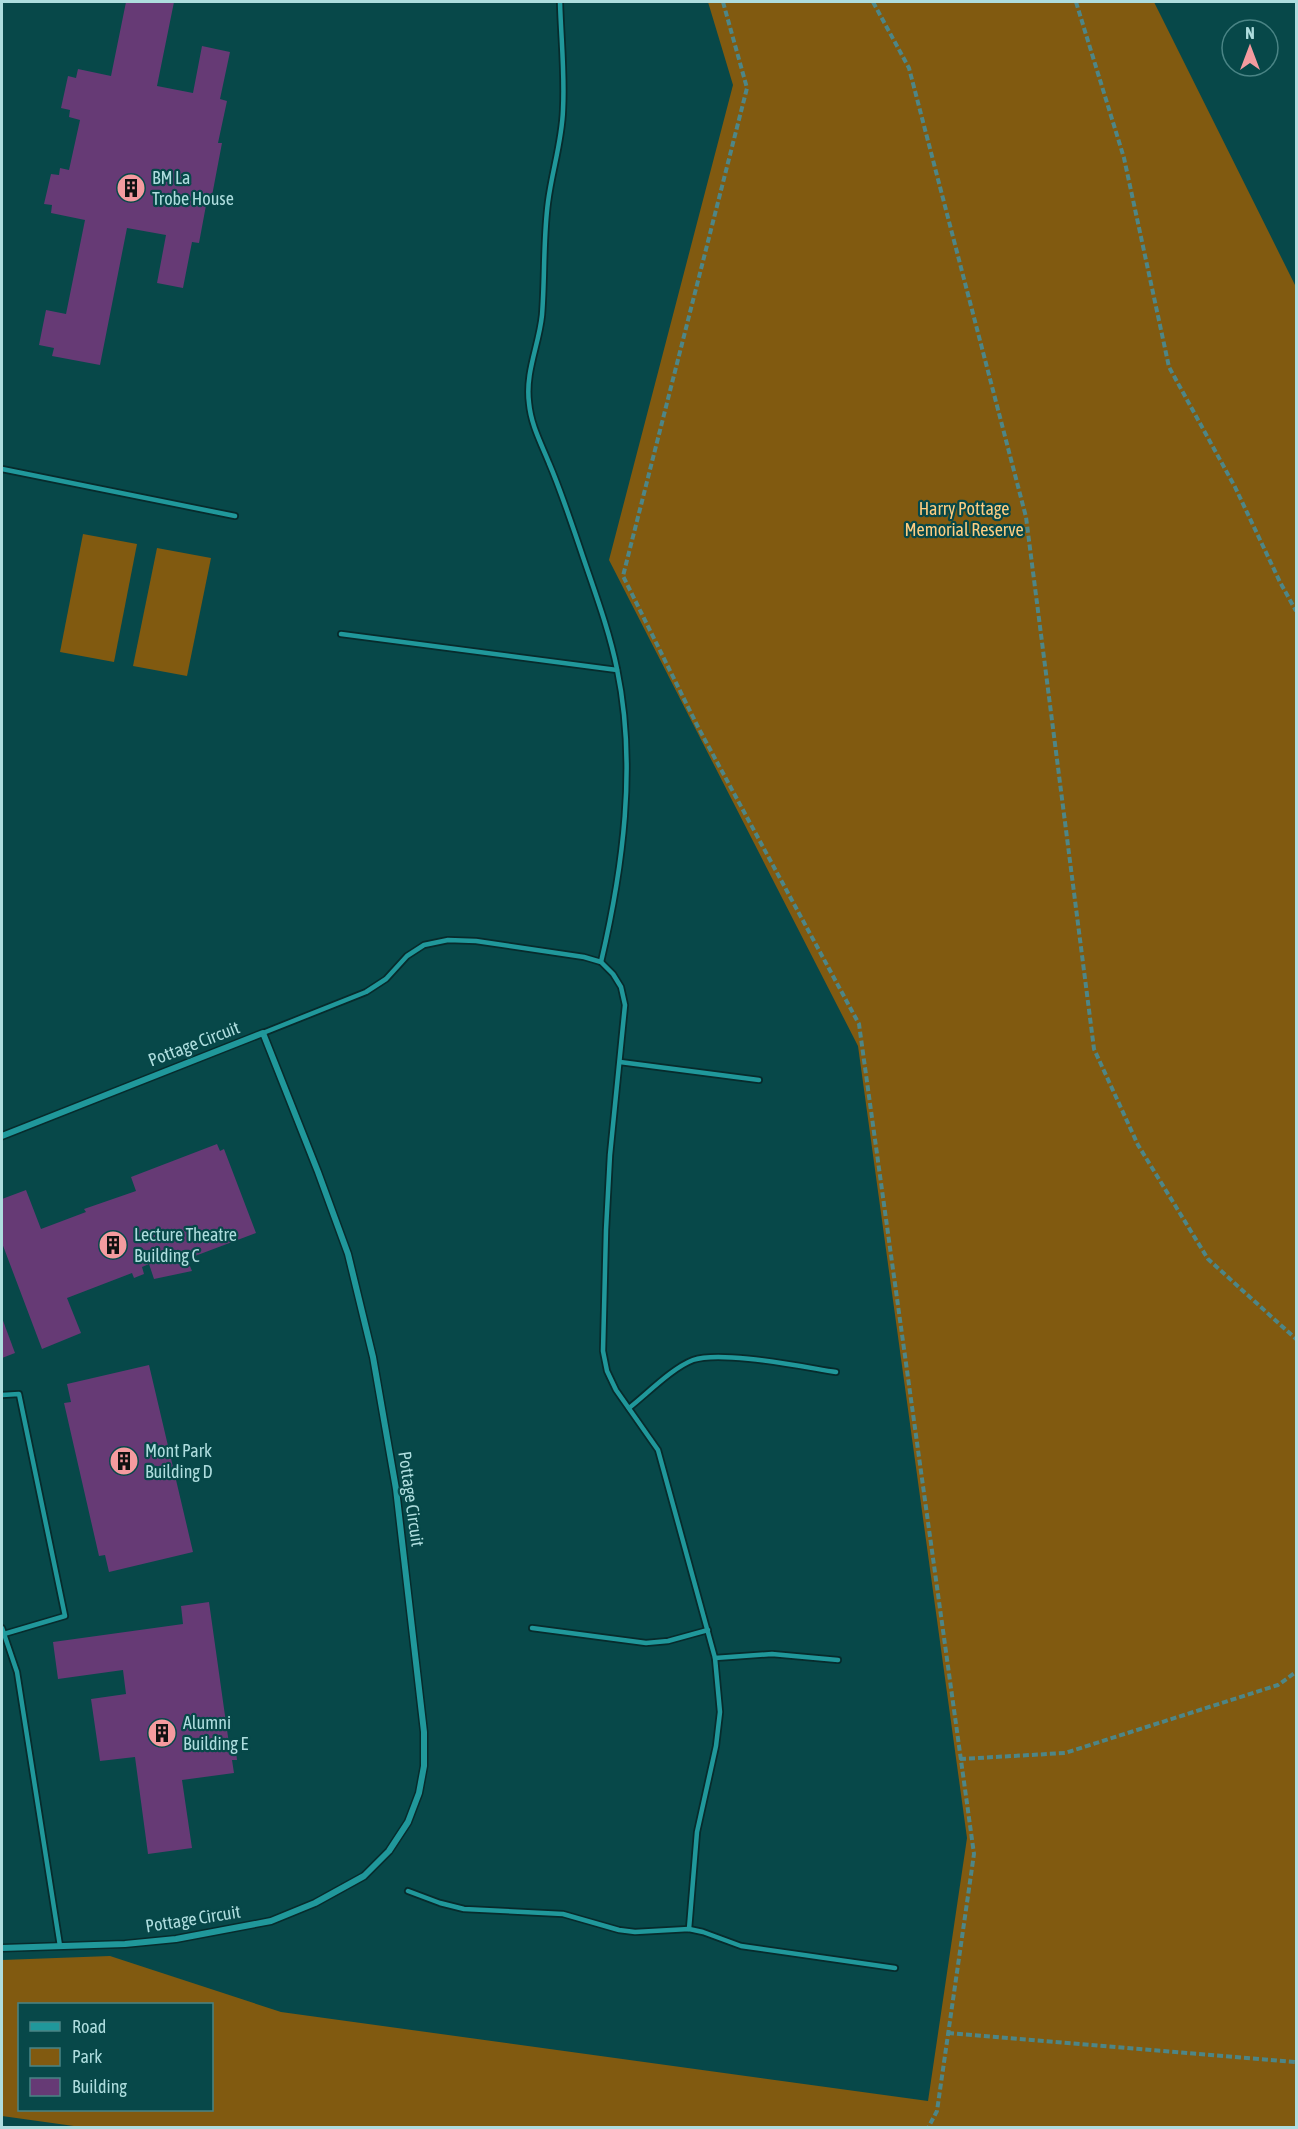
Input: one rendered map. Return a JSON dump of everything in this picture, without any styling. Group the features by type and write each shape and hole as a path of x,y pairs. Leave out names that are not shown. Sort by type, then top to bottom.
{"street":[{"name":"Pottage Circuit","path":"2,1136 263,1033 348,1254 373,1357 396,1489 424,1732 424,1766 419,1793 408,1822 389,1851 364,1876 271,1921 176,1939 125,1944 2,1948"}],"lane":[{"path":"560,2 563,111 548,199 541,325 528,378 528,402 534,430 550,464 573,530 604,621 617,670 627,764 624,824 610,924 601,962"},
{"path":"2,469 236,516"},
{"path":"341,634 617,670"},
{"path":"263,1033 366,992 386,979 407,956 424,945 448,940 476,941 584,957 601,962 613,974 621,987 625,1005 610,1155 602,1326 606,1371 616,1390 658,1450 715,1658 720,1712 716,1746 697,1832 689,1929"},
{"path":"620,1062 759,1080"},
{"path":"629,1408 691,1360 706,1357 746,1359 836,1372"},
{"path":"2,1395 19,1394 64,1616 4,1634"},
{"path":"2,1628 17,1672 60,1946"},
{"path":"532,1628 646,1643 668,1641 708,1630"},
{"path":"715,1658 772,1654 838,1660"},
{"path":"408,1891 464,1909 563,1914 619,1930 635,1932 689,1929 741,1946 895,1968"}],"path":[{"path":"723,2 747,88 623,576 699,727 859,1024 974,1854 937,2111 927,2127"},
{"path":"873,2 909,68 1026,517 1094,1049 1138,1145 1208,1259 1296,1339"},
{"path":"1076,2 1124,158 1169,367 1236,487 1296,611"},
{"path":"960,1759 1065,1753 1278,1685 1296,1672"},
{"path":"948,2033 1296,2062"}],"green space":[{"name":"Harry Pottage Memorial Reserve","path":"708,2 1154,2 1296,287 1296,2127 88,2128 2,2116 2,1960 110,1956 281,2012 928,2101 967,1838 858,1046 609,560 733,85"},
{"path":"83,534 137,544 114,662 60,652"},
{"path":"157,548 211,558 187,676 133,666"}],"building":[{"name":"BM La Trobe House","path":"126,2 174,2 157,86 193,93 202,46 230,52 220,99 227,101 218,143 222,143 211,201 207,200 199,243 192,242 183,288 157,283 166,235 127,228 100,365 52,356 54,348 39,345 46,310 66,314 85,220 51,213 52,205 44,204 51,174 59,175 60,168 69,170 80,120 69,117 70,110 61,108 68,76 76,78 78,69 111,76"},
{"name":"Lecture Theatre Building C","path":"217,1144 220,1151 224,1149 256,1233 187,1259 192,1271 154,1279 149,1264 142,1267 144,1274 134,1278 132,1273 67,1298 81,1333 42,1349 2,1243 2,1199 26,1190 41,1229 86,1212 84,1209 136,1191 131,1177"},
{"path":"2,1318 15,1353 2,1358"},
{"name":"Mont Park Building D","path":"149,1365 193,1552 109,1572 105,1555 99,1556 64,1403 71,1402 67,1384"},
{"name":"Alumni Building E","path":"209,1602 229,1744 235,1743 237,1760 232,1760 234,1773 182,1780 192,1848 148,1854 135,1757 100,1761 91,1699 126,1694 123,1670 58,1679 53,1642 183,1624 181,1606"}],"place":[{"name":"BM La Trobe House","path":"131,188"},
{"name":"Lecture Theatre Building C","path":"113,1245"},
{"name":"Mont Park Building D","path":"124,1461"},
{"name":"Alumni Building E","path":"162,1733"}]}
